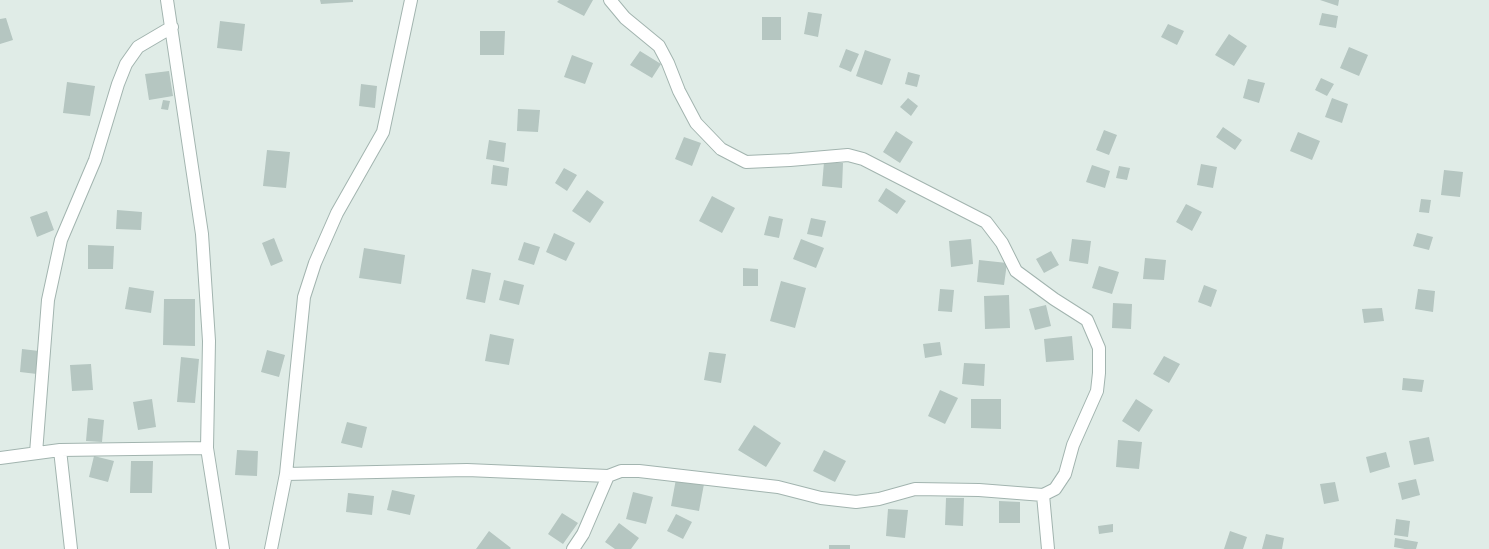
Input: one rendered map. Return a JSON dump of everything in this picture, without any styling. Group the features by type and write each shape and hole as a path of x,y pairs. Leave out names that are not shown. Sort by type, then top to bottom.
{"street":[{"path":"167,0 202,234 209,341 207,448 223,549"},
{"path":"271,549 286,474 304,298 315,263 337,213 384,132 411,0"},
{"path":"286,474 467,470 608,476 621,471 639,471 778,487 821,498 856,502 879,499 915,489 979,490 1043,495 1054,489 1065,474 1073,445 1097,391 1099,348 1087,320 1054,299 1016,271 1002,243 986,222 863,159 848,155 746,162 721,149 696,123 679,91 668,63 659,46 625,18 610,0"},
{"path":"36,453 48,300 61,240 94,160 118,84 126,64 138,47 172,27"},
{"path":"0,458 60,450 207,448"},
{"path":"60,450 71,549"},
{"path":"573,549 583,534 608,476"},
{"path":"1043,495 1048,549"}],"building":[{"path":"320,0 353,0 353,2 321,4"},
{"path":"559,0 593,0 584,16 557,2"},
{"path":"1320,0 1339,0 1338,6"},
{"path":"808,12 822,14 818,37 804,34"},
{"path":"1322,13 1338,16 1336,28 1319,25"},
{"path":"762,17 781,17 781,40 762,40"},
{"path":"6,18 13,40 0,44 0,19"},
{"path":"220,21 245,24 242,51 217,48"},
{"path":"1168,24 1184,31 1177,45 1161,37"},
{"path":"480,31 505,31 504,55 480,55"},
{"path":"1229,34 1247,46 1234,66 1215,55"},
{"path":"1349,47 1368,55 1359,76 1340,68"},
{"path":"846,49 859,54 851,72 839,67"},
{"path":"865,50 891,59 882,85 856,76"},
{"path":"640,51 661,64 652,78 630,65"},
{"path":"572,55 593,63 585,84 564,77"},
{"path":"169,71 173,96 149,100 145,74"},
{"path":"908,72 920,75 917,87 905,84"},
{"path":"1321,78 1334,84 1327,96 1315,90"},
{"path":"1248,79 1265,83 1259,103 1243,98"},
{"path":"67,82 95,86 90,116 63,113"},
{"path":"361,84 377,86 375,108 359,106"},
{"path":"908,98 918,106 911,116 900,107"},
{"path":"1332,98 1348,104 1342,123 1325,117"},
{"path":"163,100 170,101 168,110 161,109"},
{"path":"518,109 540,110 538,132 517,131"},
{"path":"1223,127 1242,140 1235,150 1216,137"},
{"path":"1104,130 1117,135 1109,155 1096,150"},
{"path":"896,131 913,142 900,163 883,152"},
{"path":"1298,132 1320,141 1312,160 1290,151"},
{"path":"684,137 701,143 692,166 675,159"},
{"path":"489,140 506,143 504,162 486,159"},
{"path":"267,150 290,152 286,188 263,186"},
{"path":"824,162 843,163 842,188 822,186"},
{"path":"1201,164 1217,167 1213,188 1197,185"},
{"path":"493,165 509,168 507,186 491,184"},
{"path":"1092,165 1110,171 1105,188 1086,182"},
{"path":"1119,166 1130,168 1127,180 1116,178"},
{"path":"564,168 577,175 567,191 555,183"},
{"path":"1444,170 1463,172 1460,197 1441,195"},
{"path":"886,188 906,201 897,214 878,201"},
{"path":"587,190 604,202 590,223 572,211"},
{"path":"712,196 735,208 722,233 699,221"},
{"path":"1421,199 1431,200 1429,213 1419,212"},
{"path":"1186,204 1202,212 1192,231 1176,222"},
{"path":"117,210 142,212 141,230 116,229"},
{"path":"47,211 54,230 37,237 30,217"},
{"path":"769,216 783,219 779,238 764,235"},
{"path":"811,218 826,221 822,237 807,234"},
{"path":"554,233 575,243 566,261 546,252"},
{"path":"1417,233 1433,237 1429,250 1413,246"},
{"path":"274,238 283,261 271,266 262,243"},
{"path":"801,239 824,248 816,268 793,259"},
{"path":"971,239 973,264 951,267 949,241"},
{"path":"1072,239 1091,241 1088,264 1069,261"},
{"path":"524,242 540,247 534,265 518,260"},
{"path":"88,245 114,246 113,269 88,269"},
{"path":"364,248 405,255 401,284 359,278"},
{"path":"1051,251 1059,265 1044,273 1036,259"},
{"path":"1145,258 1166,260 1164,280 1143,279"},
{"path":"979,260 1007,263 1004,285 977,282"},
{"path":"1099,266 1119,272 1112,294 1092,288"},
{"path":"743,268 758,269 758,286 743,286"},
{"path":"472,269 491,273 485,303 466,299"},
{"path":"504,280 524,285 519,305 499,300"},
{"path":"781,281 806,288 795,328 770,321"},
{"path":"1204,285 1217,290 1211,307 1198,302"},
{"path":"129,287 154,291 151,313 125,309"},
{"path":"940,289 954,290 952,312 938,311"},
{"path":"1418,289 1435,291 1433,312 1415,309"},
{"path":"1009,295 1010,328 985,329 984,296"},
{"path":"164,299 195,299 195,346 163,345"},
{"path":"1113,303 1132,304 1131,329 1112,328"},
{"path":"1046,305 1051,326 1035,330 1029,309"},
{"path":"1382,308 1384,321 1364,323 1362,309"},
{"path":"490,334 514,339 509,365 485,361"},
{"path":"1072,336 1074,360 1046,362 1044,339"},
{"path":"940,342 942,355 925,358 923,344"},
{"path":"22,349 39,351 37,374 20,372"},
{"path":"267,350 285,355 279,377 261,372"},
{"path":"709,352 726,354 721,383 704,380"},
{"path":"1164,356 1180,364 1169,383 1153,374"},
{"path":"181,357 199,359 195,403 177,402"},
{"path":"964,363 985,364 984,386 962,384"},
{"path":"91,364 93,390 72,391 70,365"},
{"path":"1403,378 1424,380 1422,392 1402,390"},
{"path":"940,390 958,398 945,424 928,416"},
{"path":"152,399 156,427 138,430 133,402"},
{"path":"971,399 1001,399 1001,429 971,428"},
{"path":"1136,399 1153,410 1139,432 1122,421"},
{"path":"88,418 104,420 102,442 86,441"},
{"path":"347,422 367,427 362,448 341,443"},
{"path":"754,425 781,443 766,467 738,450"},
{"path":"1429,437 1434,461 1414,465 1409,441"},
{"path":"1118,440 1142,442 1139,469 1116,467"},
{"path":"237,450 258,451 257,476 235,475"},
{"path":"824,450 846,461 835,482 813,471"},
{"path":"1386,452 1390,467 1370,473 1366,457"},
{"path":"94,456 114,461 108,482 89,477"},
{"path":"131,461 153,461 152,493 130,493"},
{"path":"676,479 704,484 699,511 671,506"},
{"path":"1416,479 1420,495 1402,500 1398,483"},
{"path":"1335,482 1339,501 1324,504 1320,484"},
{"path":"392,490 415,495 410,515 387,510"},
{"path":"633,492 653,497 646,524 626,519"},
{"path":"348,493 374,496 372,515 346,512"},
{"path":"946,498 964,498 963,526 945,525"},
{"path":"999,501 1020,502 1020,523 999,523"},
{"path":"888,509 908,510 905,538 886,536"},
{"path":"562,513 578,523 563,544 548,534"},
{"path":"676,514 692,522 683,539 667,531"},
{"path":"1396,519 1410,521 1408,537 1394,535"},
{"path":"619,523 639,538 631,549 615,549 605,542"},
{"path":"1113,524 1113,532 1099,534 1098,526"},
{"path":"489,531 511,548 476,549"},
{"path":"1230,531 1247,537 1243,549 1224,549"},
{"path":"1266,534 1284,538 1282,549 1262,549"},
{"path":"1395,538 1418,542 1416,549 1394,547"},
{"path":"829,545 850,545 850,549 829,549"}]}
